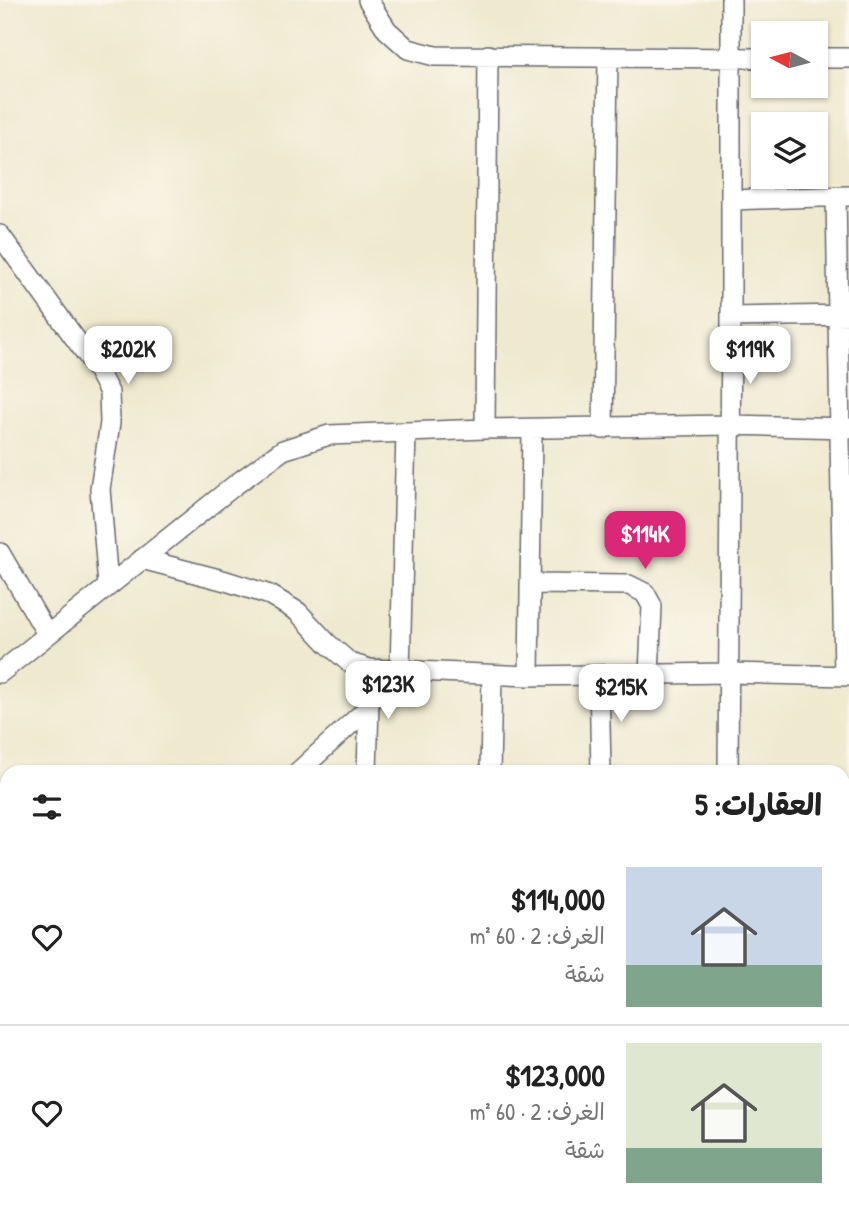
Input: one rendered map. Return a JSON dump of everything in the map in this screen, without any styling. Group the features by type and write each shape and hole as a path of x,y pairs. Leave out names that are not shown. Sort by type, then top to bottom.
{"street":[{"path":"368,0 387,30 408,49 435,56 751,58"},
{"path":"728,765 730,0"},
{"path":"485,429 488,55"},
{"path":"603,429 608,57"},
{"path":"828,58 849,58"},
{"path":"142,559 270,595 298,612 327,643 351,663 370,669 528,676 729,673 846,676 842,196 731,200"},
{"path":"0,235 95,366 109,392 110,423 100,489 108,585"},
{"path":"731,317 844,315"},
{"path":"0,673 108,585 283,450 329,435 729,425 844,428"},
{"path":"528,676 532,429"},
{"path":"400,671 406,432"},
{"path":"2,558 47,634"},
{"path":"530,584 629,585 645,593 652,606 649,674"},
{"path":"367,765 370,669"},
{"path":"490,765 492,675"},
{"path":"599,676 601,765"},
{"path":"306,765 369,707"}]}
